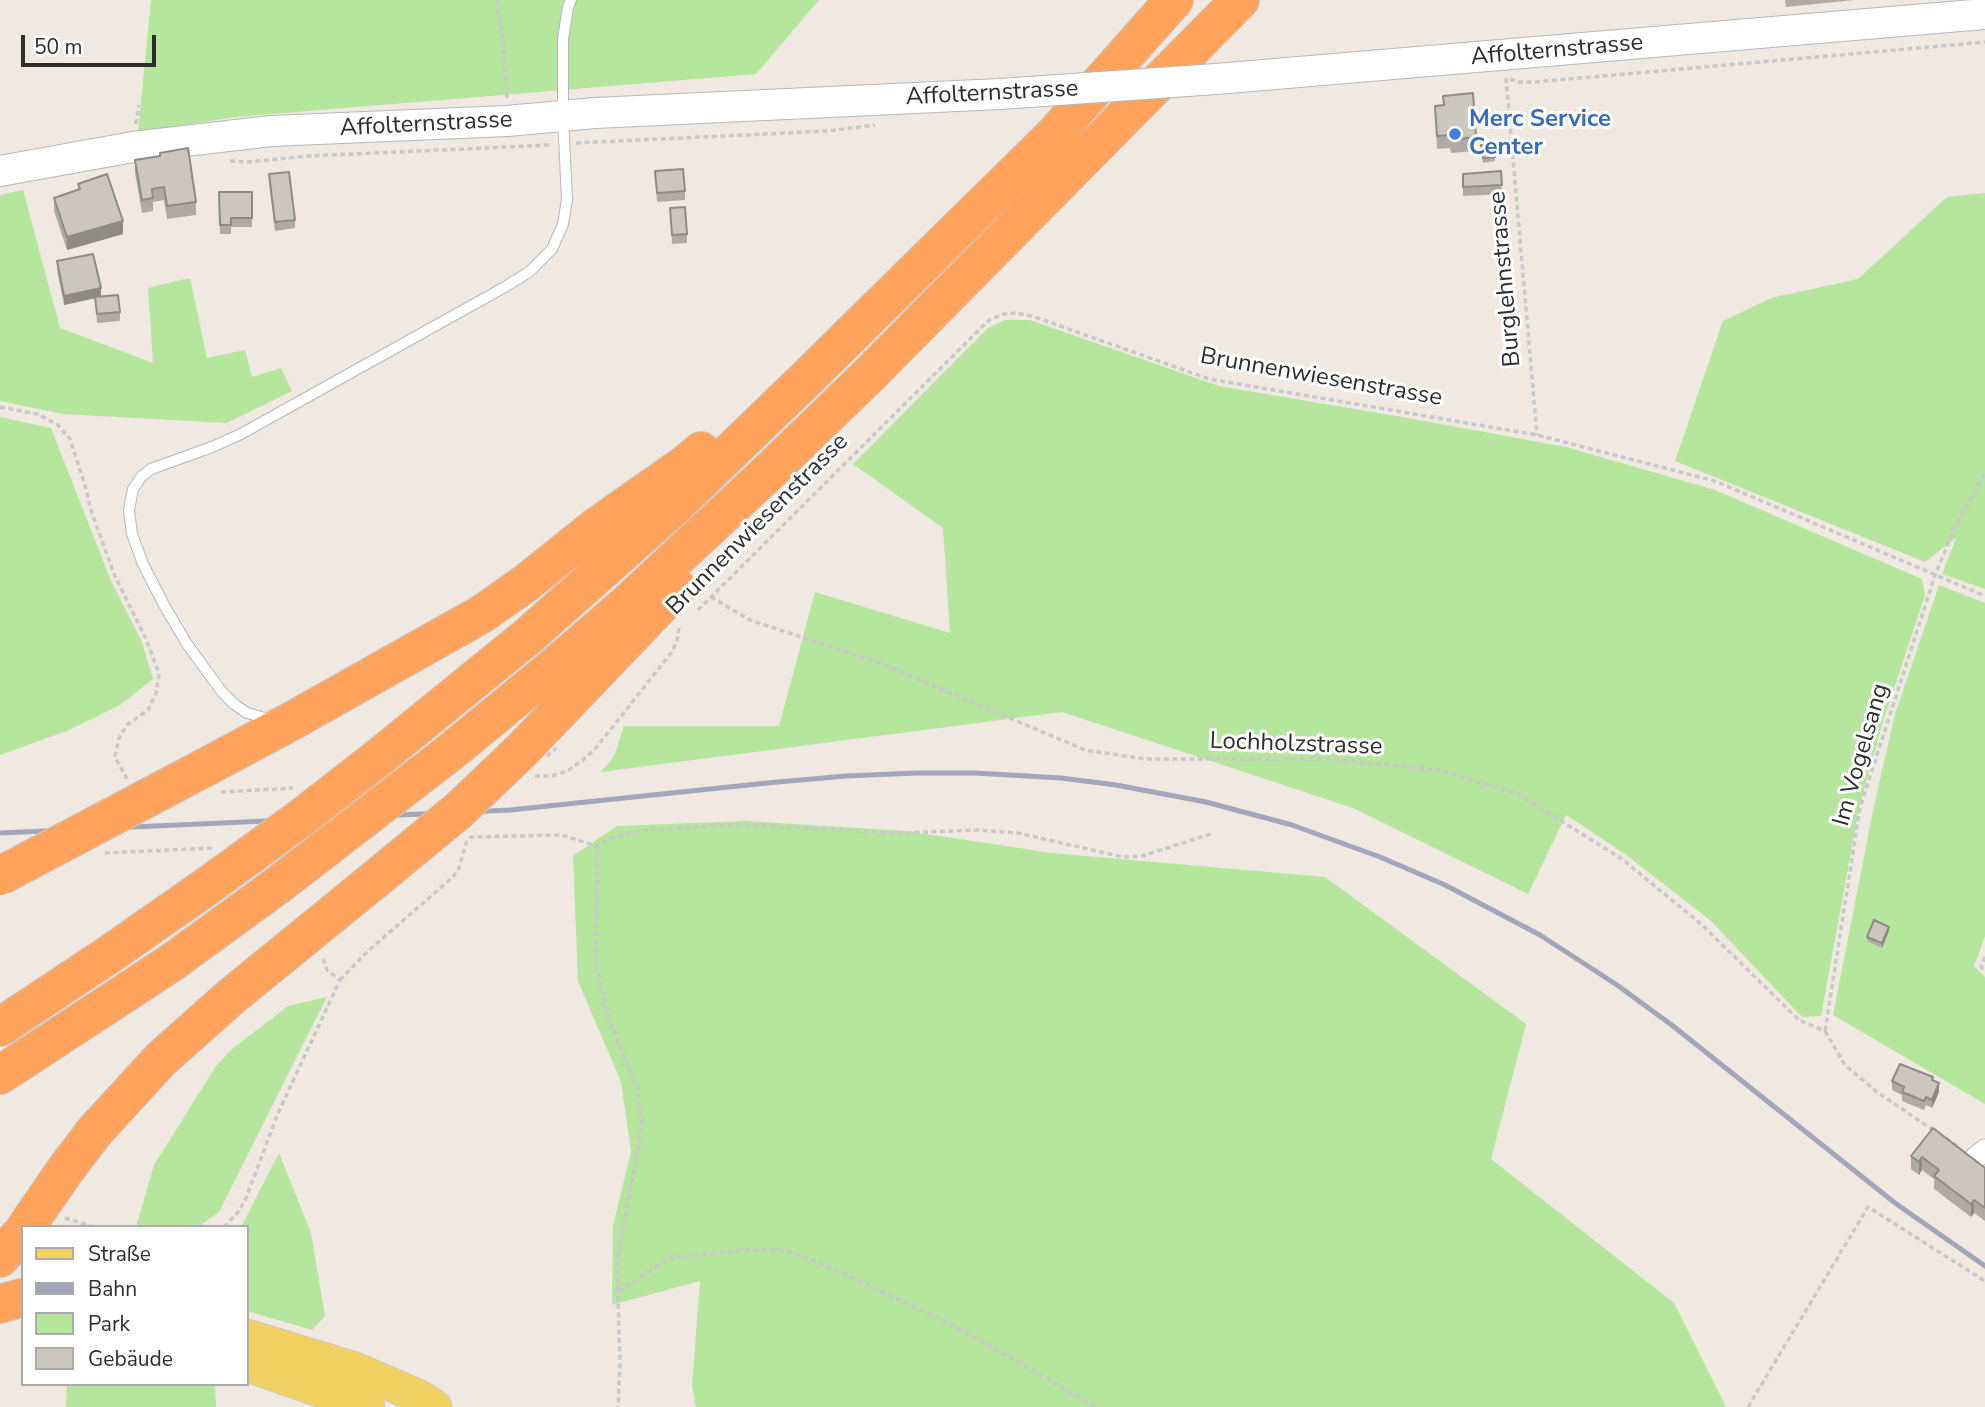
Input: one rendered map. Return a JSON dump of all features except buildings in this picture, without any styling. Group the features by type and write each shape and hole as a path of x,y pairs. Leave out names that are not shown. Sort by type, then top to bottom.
{"highway":[{"path":"0,1027 117,950 301,818 485,672 599,574 786,399 1054,135 1174,0"},
{"path":"0,1075 161,970 278,885 449,754 553,668 772,469 870,374 1240,0"},
{"path":"0,876 290,722 482,614 596,527 683,466 765,398 837,331 894,292"},
{"path":"27,1225 95,1131 161,1059 232,996 458,811 522,751 704,561 772,469"},
{"path":"0,1259 21,1234"}],"main road":[{"path":"0,1259 13,1292"},
{"path":"248,1336 355,1369 420,1397 435,1407"},
{"path":"248,1365 368,1407"}],"street":[{"name":"Affolternstrasse","path":"0,171 108,151 271,131 507,121 564,131 607,113 1000,94 1216,79 1985,14"}],"lane":[{"path":"290,722 247,713 222,692 198,660 164,605 132,534 129,510 133,489 151,468 212,447 242,433 529,272 552,249 563,224 567,199 563,39 570,0"}],"path":[{"path":"497,0 505,65 507,121"},
{"name":"Burglehnstrasse","path":"1506,78 1537,435"},
{"path":"222,160 248,162 564,131 828,131 877,125"},
{"name":"Brunnenwiesenstrasse","path":"695,612 989,320 1003,314 1016,313 1032,316 1209,379 1537,435 1715,481 1985,596"},
{"path":"0,407 37,414 57,424 70,439 114,574 159,674 156,694 148,710 127,725 119,738 115,757 130,783"},
{"name":"Im Vogelsang","path":"1825,1031 1860,808 1935,575 1955,527 1985,474"},
{"name":"Lochholzstrasse","path":"711,597 750,620 880,663 1085,750 1145,758 1327,759 1439,770 1518,794 1622,859 1701,924 1799,1020 1825,1031"},
{"name":"Brunnenwiesenstrasse","path":"669,638 687,621"},
{"path":"226,1225 239,1211 246,1198 278,1114 340,980 453,877 459,868 468,837 561,835 597,846 614,837 638,831 737,825 900,833 978,830 1018,832 1123,857 1142,856 1211,834"},
{"path":"597,846 596,967 609,1018 637,1089 642,1124 617,1265 620,1363 618,1407"},
{"path":"324,950 323,961 327,970 340,980"},
{"path":"1985,957 1981,967 1985,971"},
{"path":"1825,1031 1845,1065 1877,1092 1980,1154"},
{"path":"1748,1407 1868,1207 1985,1281"},
{"path":"619,1291 669,1258 742,1250 788,1251 829,1266 940,1319 1096,1407"}],"green space":[{"path":"151,0 819,0 756,74 236,117 138,132"},
{"path":"23,190 60,328 153,363 148,288 190,278 207,358 245,350 252,377 281,368 292,391 227,423 63,414 0,401 0,195"},
{"path":"1985,193 1985,589 1942,574 1956,538 1925,562 1675,461 1723,321 1771,298 1858,279 1947,197"},
{"path":"1005,320 1030,320 1219,386 1566,447 1715,490 1922,579 1925,595 1882,725 1859,808 1821,1016 1802,1017 1710,920 1625,854 1566,815 1528,894 1353,808 1062,712 601,772 614,756 624,726 779,726 815,592 950,633 943,528 853,464 988,328"},
{"path":"0,417 51,428 111,581 142,642 153,679 120,705 69,730 0,755"},
{"path":"1939,585 1985,603 1985,936 1974,966 1985,977 1985,1104 1833,1015 1895,714"},
{"path":"746,821 907,831 1052,853 1325,877 1526,1024 1491,1159 1674,1303 1726,1407 696,1407 692,1386 700,1281 612,1305 613,1226 631,1151 621,1082 578,981 573,856 617,826"},
{"path":"327,997 219,1212 201,1225 137,1225 154,1165 216,1066 232,1049 288,1006"},
{"path":"279,1153 311,1233 325,1316 312,1330 248,1311 248,1225 242,1225"},
{"path":"67,1386 215,1386 216,1407 66,1407"}],"railway":[{"path":"0,833 510,810 767,783 916,773 1061,778 1206,802 1292,825 1380,857 1445,885 1540,935 1617,985 1673,1026 1895,1203 1985,1266"}],"place":[{"name":"Merc Service Center","path":"1455,134"}]}
